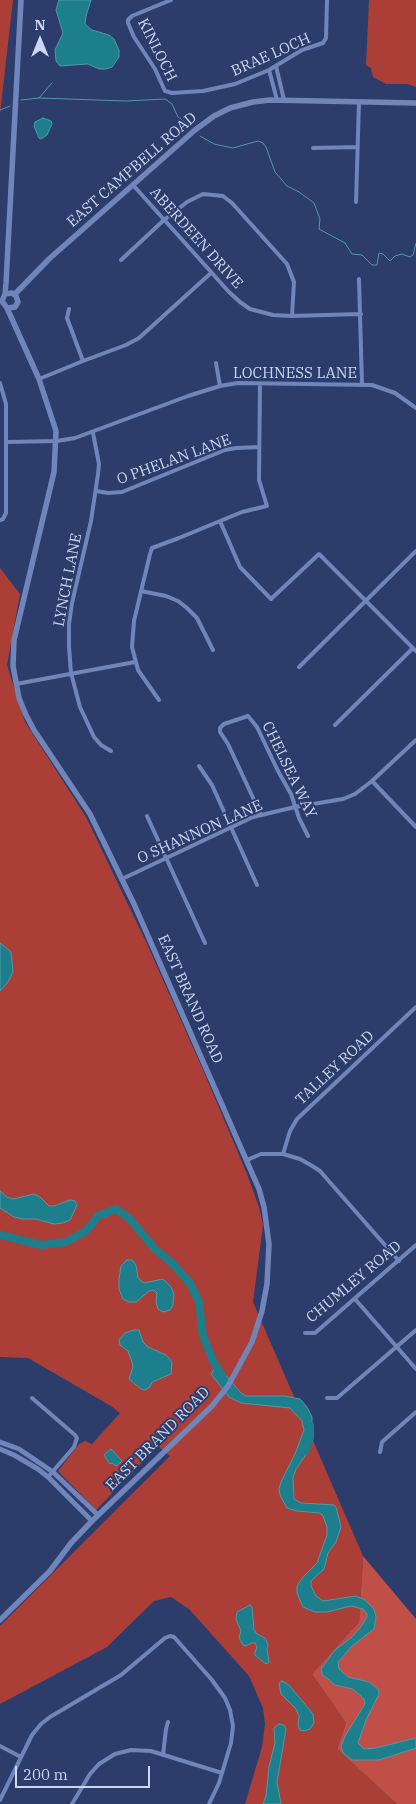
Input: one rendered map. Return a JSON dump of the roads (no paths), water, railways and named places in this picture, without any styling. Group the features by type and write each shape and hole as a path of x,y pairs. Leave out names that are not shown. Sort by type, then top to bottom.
{"main road":[{"path":"9,297 6,283 21,0"},
{"name":"EAST CAMPBELL ROAD","path":"15,306 9,297 132,185 195,130 214,116 237,105 280,100 416,103"},
{"name":"EAST BRAND ROAD","path":"0,1620 50,1571 71,1543 92,1521 212,1406 228,1386 252,1342 262,1311 267,1284 268,1228 259,1189 247,1160 122,879 90,814 42,743 26,715 16,684 13,666 14,640 54,472 56,441 54,419 39,379 15,322 4,307 9,297"},
{"path":"4,307 15,306"},
{"name":"EAST BRAND ROAD","path":"15,306 15,322"}],"street":[{"name":"KINLOCH","path":"166,92 155,69 134,37 128,19 171,0"},
{"name":"BRAE LOCH","path":"166,92 203,91 221,88 249,79 269,70 302,50 321,44 325,41 327,0"},
{"path":"276,66 280,100"},
{"path":"269,70 280,100"},
{"path":"356,202 359,102"},
{"path":"313,148 357,147"},
{"name":"ABERDEEN DRIVE","path":"132,185 211,273 240,302 250,309 273,315 292,316 361,314"},
{"path":"121,260 164,220 187,202 203,194 223,196 228,199 290,269 294,282 292,316"},
{"path":"39,379 83,360 126,346 140,338 211,273"},
{"path":"359,279 362,385"},
{"path":"69,309 67,318 83,360"},
{"path":"216,363 220,386"},
{"path":"0,383 6,404 6,513 3,519 0,520"},
{"name":"LOCHNESS LANE","path":"6,442 56,441 75,438 220,386 238,383 372,385 390,390 414,407"},
{"path":"160,700 138,670 132,648 133,632 141,591 152,548 250,509 267,506 259,480 260,384"},
{"path":"414,407 416,400"},
{"name":"LYNCH LANE","path":"93,432 98,464 96,491 71,610 69,647 71,673 80,707 94,737 101,746 111,751"},
{"name":"O PHELAN LANE","path":"96,491 108,493 122,492 225,450 259,447"},
{"path":"220,522 240,567 272,600 319,554 415,650 335,725"},
{"path":"299,667 416,551"},
{"path":"141,591 170,598 188,608 197,618 213,650"},
{"path":"16,684 135,662"},
{"name":"CHELSEA WAY","path":"261,815 228,744 220,732 221,726 224,724 248,716 258,727 308,836"},
{"name":"O SHANNON LANE","path":"122,879 261,815 343,799 355,794 372,782 416,740"},
{"path":"199,766 212,785 257,885"},
{"path":"372,782 416,827"},
{"path":"147,816 205,943"},
{"name":"TALLEY ROAD","path":"283,1154 290,1130 297,1119 416,1007"},
{"path":"247,1160 261,1154 283,1154 300,1159 320,1171 399,1261"},
{"name":"CHUMLEY ROAD","path":"305,1333 314,1333 416,1246"},
{"path":"355,1299 416,1369"},
{"path":"328,1398 337,1398 416,1330"},
{"path":"32,1398 75,1435 76,1438 74,1447 48,1477"},
{"path":"380,1452 382,1442 416,1412"},
{"path":"0,1442 27,1454 53,1472 98,1515"},
{"path":"0,1449 27,1462 48,1477 92,1521"},
{"path":"1,1797 2,1790 32,1735 45,1720 126,1672 170,1636 174,1637 217,1686 228,1704 232,1717 232,1734 222,1773 215,1794 209,1804"},
{"path":"163,1755 168,1722"},
{"path":"0,1746 21,1757"},
{"path":"72,1804 90,1774 106,1759 115,1754 131,1750 146,1750 222,1773"}],"waterway":[{"path":"21,100 39,98 52,83"},
{"path":"39,98 126,101 165,99 172,104 178,117 188,124"},
{"path":"0,110 10,106"},
{"path":"200,136 214,144 233,148 258,141 263,143 275,172 287,186 314,203 320,219 319,229 345,243 352,254 362,255 372,265 377,265 379,253 383,254 390,261 395,256 402,254 410,257 413,255 416,243"},
{"path":"0,1235 41,1245 66,1242 86,1231 98,1216 116,1209 129,1218 155,1249 171,1262 190,1283 199,1302 203,1336 214,1363 222,1375"},
{"path":"305,1451 310,1438 310,1426"}]}
